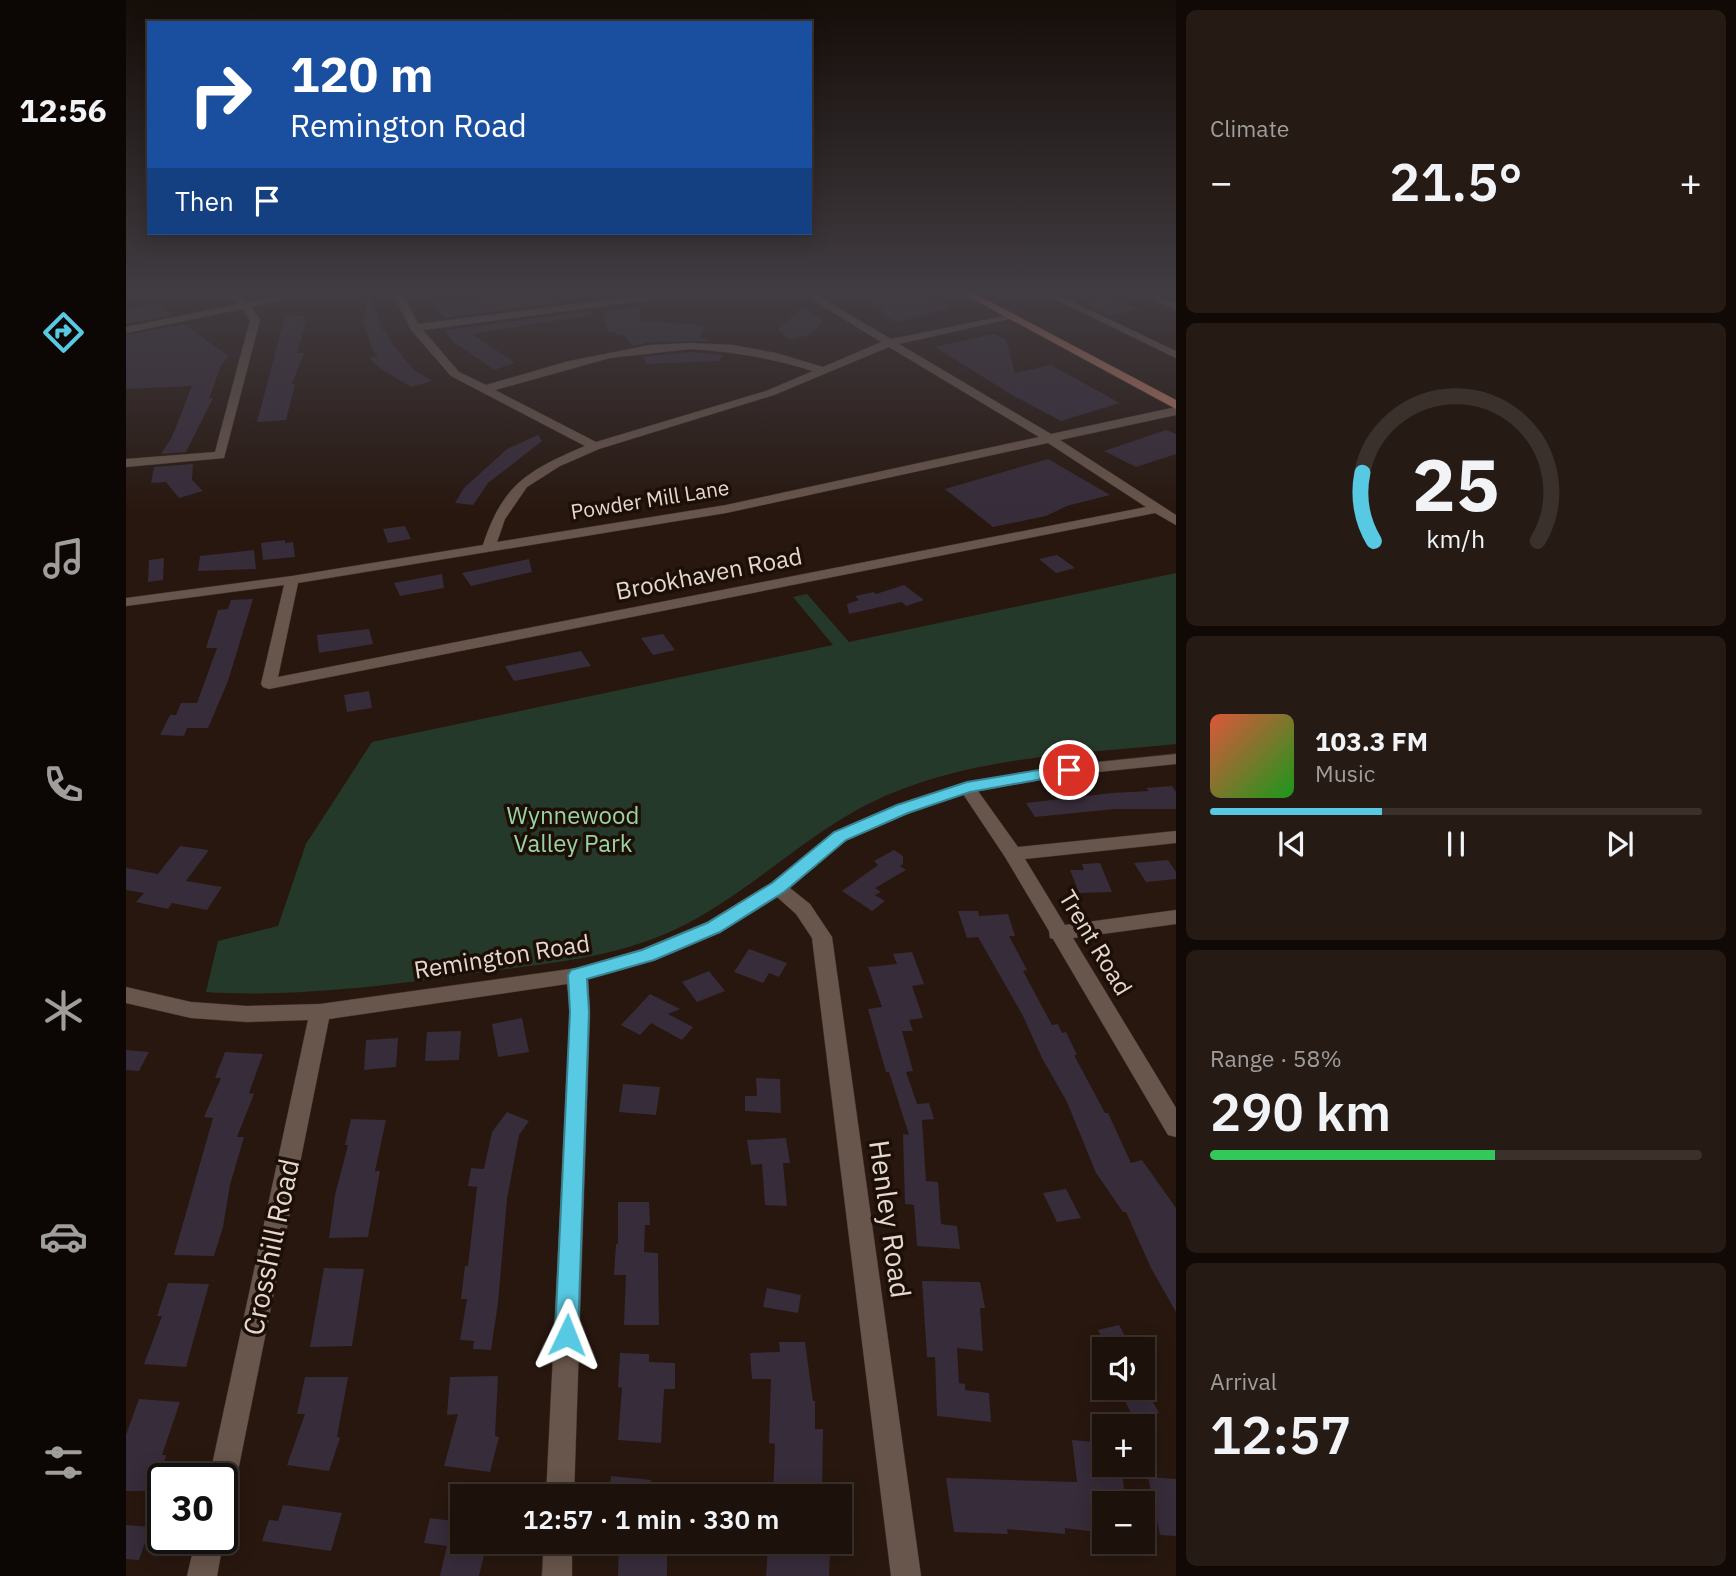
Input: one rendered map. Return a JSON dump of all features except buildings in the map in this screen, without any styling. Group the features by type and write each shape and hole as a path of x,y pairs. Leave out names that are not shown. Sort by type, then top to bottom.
{"main road":[{"path":"1102,366 1176,405"}],"street":[{"path":"126,463 220,456 243,366"},
{"path":"448,366 455,374 482,390 594,446"},
{"path":"482,390 559,366"},
{"path":"807,366 822,370"},
{"path":"489,547 498,519 523,484 556,463 594,446 770,393 833,366"},
{"path":"930,366 1052,440 1176,521"},
{"name":"Powder Mill Lane","path":"126,602 292,580 726,509 1176,411"},
{"name":"Brookhaven Road","path":"292,580 269,684 1157,509"},
{"name":"Remington Road","path":"126,995 191,1010 247,1014 320,1012 577,975 648,955 714,928 778,888 840,836 902,809 967,787 1069,770 1176,759"},
{"name":"Trent Road","path":"967,787 1013,854 1057,933 1176,1128"},
{"path":"1013,854 1176,837"},
{"name":"Henley Road","path":"778,888 803,909 822,937 906,1576"},
{"path":"1057,933 1176,916"},
{"path":"560,1484 580,1012 577,975"},
{"name":"Crosshill Road","path":"226,1463 320,1012"},
{"path":"202,1576 207,1554"},
{"path":"557,1576 558,1554"}],"green space":[{"name":"Wynnewood Valley Park","path":"1176,573 1176,744 1008,762 925,781 848,815 701,916 647,941 609,952 550,963 349,989 277,993 206,992 218,941 278,926 306,844 372,742 833,645 793,597 807,594 849,642"}],"route":[{"path":"567,1335 580,1012 577,975 648,955 714,928 778,888 840,836 902,809 967,787 1069,770"}]}
